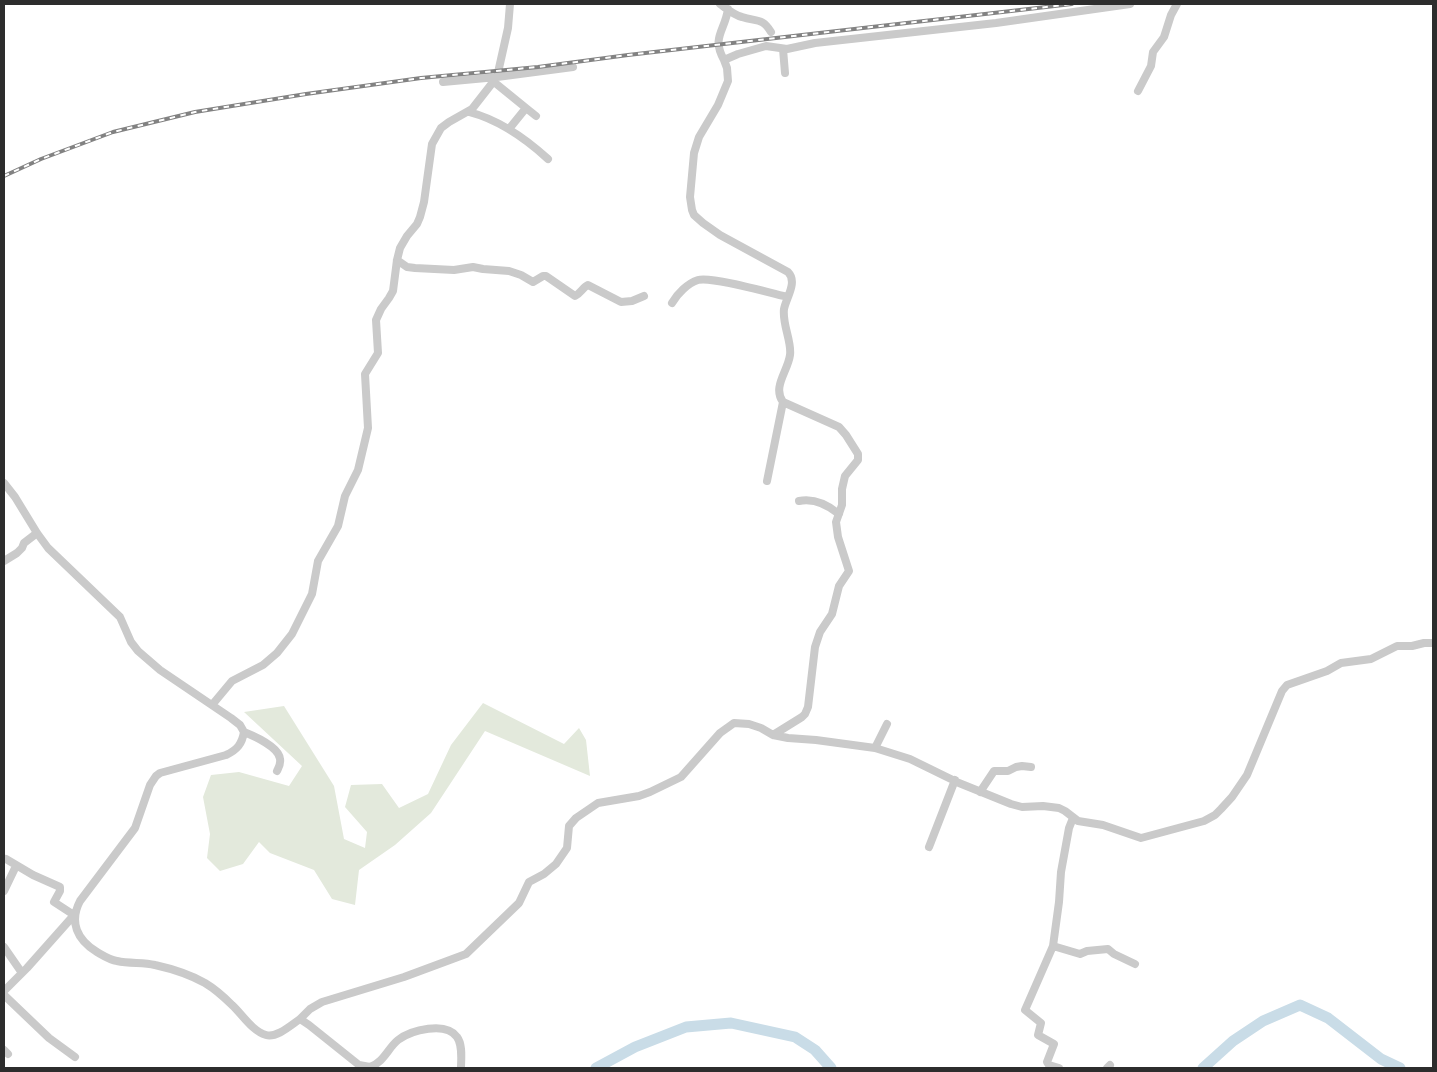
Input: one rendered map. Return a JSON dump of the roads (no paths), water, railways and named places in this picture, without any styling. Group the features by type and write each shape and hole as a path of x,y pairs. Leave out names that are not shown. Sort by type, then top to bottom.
{"street":[{"path":"212,705 232,681 263,665 282,648 295,630 312,594 318,561 338,526 344,499 358,470 368,428 365,374 378,353 376,320 380,310 393,291 397,260 404,240 420,217 424,202 432,144 441,128 469,112 496,79 508,28 510,4"},
{"path":"720,4 743,17 762,22 771,32"},
{"path":"724,60 766,46 787,49 815,43 996,23 1130,4"},
{"path":"1138,91 1151,66 1153,52 1164,37 1171,15 1177,4"},
{"path":"728,9 718,43 718,49 727,68 728,81 718,105 699,137 694,152 690,197 692,210 697,218 708,227 788,272 792,278 784,317 791,354 779,386 780,397 783,402 839,427 858,454 858,460 843,480 842,505 836,522 838,537 849,571 839,586 832,614 820,632 815,646 807,711 802,717 773,735"},
{"path":"783,49 785,73"},
{"path":"443,82 496,79 573,67"},
{"path":"496,79 536,116"},
{"path":"509,129 526,108"},
{"path":"469,112 493,120 509,129 534,146 548,159"},
{"path":"397,260 407,267 414,268 454,270 473,267 509,271 533,282 546,276 575,296 588,285 621,302 632,301 644,296"},
{"path":"672,303 680,292 698,280 716,281 788,297"},
{"path":"767,481 783,402"},
{"path":"4,483 16,497 48,548 119,615 131,642 144,657 169,677 231,718 279,754 281,760 276,771"},
{"path":"799,501 812,500 839,514"},
{"path":"4,561 17,553 24,543 37,533"},
{"path":"6,859 33,875 60,887 54,902 74,915 78,934 92,949 115,961 148,964 188,974 215,989 261,1033 271,1036 300,1020 310,1009 322,1002 404,977 466,954 518,904 529,882 549,871 556,864 567,848 568,829 571,823 592,806 603,802 639,796 681,777 720,733 734,723 749,724 773,735 788,738 875,748 910,759 980,792 1011,804 1022,807 1043,806 1059,808 1078,821 1103,825 1141,838 1208,820 1215,815 1247,775 1282,691 1287,685 1327,671 1341,662 1371,659 1397,646 1433,643"},
{"path":"875,748 887,724"},
{"path":"4,991 74,915 80,901 135,828 148,791 156,776 160,773 226,755 236,750 240,746 242,728"},
{"path":"980,792 994,772 1008,771 1022,766 1030,767"},
{"path":"929,847 954,780"},
{"path":"1059,1068 1049,1065 1047,1062 1054,1044 1038,1035 1041,1023 1025,1010 1053,946 1061,872 1069,828 1073,818"},
{"path":"4,891 16,866"},
{"path":"1053,946 1080,954 1108,949 1135,964"},
{"path":"4,947 22,973"},
{"path":"4,995 49,1038 75,1057"},
{"path":"300,1020 309,1025 358,1066 366,1067 374,1066 398,1040 416,1031 434,1029 449,1031 456,1036 460,1046 461,1065"}],"waterway":[{"path":"1203,1068 1233,1041 1263,1021 1300,1005 1328,1018 1381,1059 1400,1068"},
{"path":"596,1068 635,1047 686,1027 731,1023 795,1037 815,1050 831,1068"}],"railway":[{"path":"4,176 41,159 113,132 195,112 306,94 421,78 538,67 1072,4"}]}
